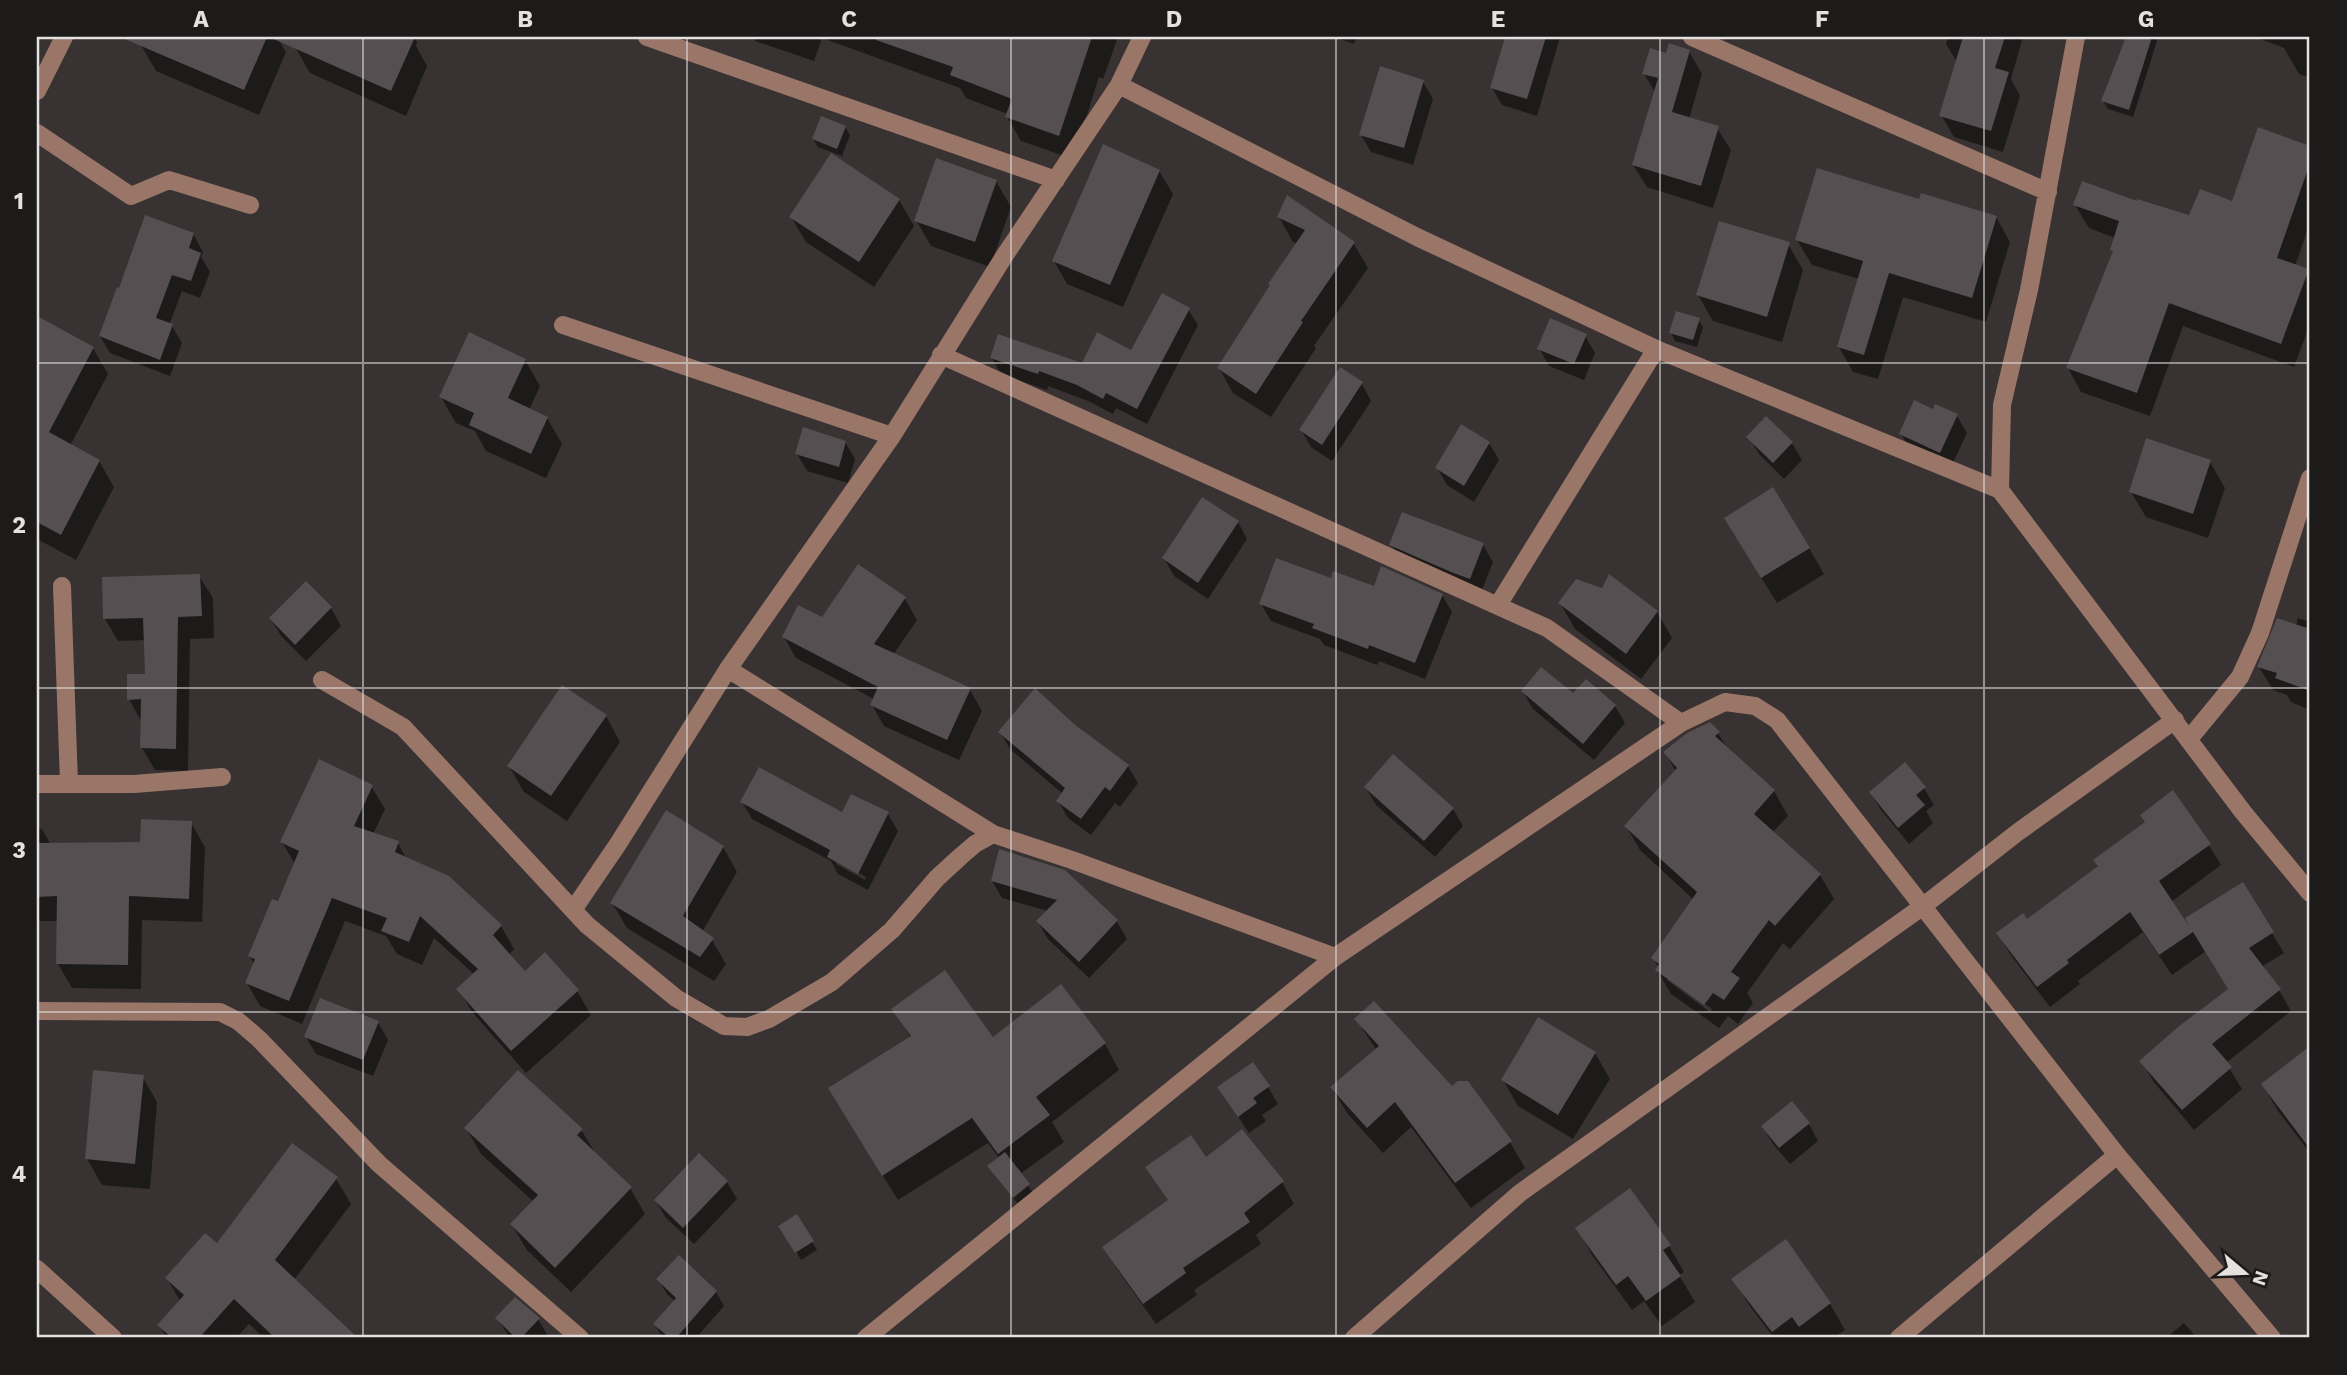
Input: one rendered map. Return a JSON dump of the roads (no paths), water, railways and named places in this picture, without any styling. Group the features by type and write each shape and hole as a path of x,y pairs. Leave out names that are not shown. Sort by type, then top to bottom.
{"street":[{"path":"37,91 64,37"},
{"path":"647,37 1056,180"},
{"path":"573,910 728,669 892,436 941,355 1119,85 1142,37"},
{"path":"1692,37 2048,192"},
{"path":"2000,490 2002,405 2029,290 2076,37"},
{"path":"1119,85 1419,238 1656,349 2000,490 2243,812 2310,893"},
{"path":"37,133 131,196 169,180 250,205"},
{"path":"563,325 892,436"},
{"path":"1498,605 1656,349"},
{"path":"941,355 1547,628 1681,723"},
{"path":"2189,739 2240,677 2260,633 2310,478"},
{"path":"62,586 69,783"},
{"path":"728,669 993,834 1072,860 1335,957"},
{"path":"322,680 403,727 587,925 676,998 724,1026 747,1027 769,1019 832,982 892,930 937,878 975,844 993,834"},
{"path":"866,1338 1335,957 1681,723 1725,702 1755,706 1777,720 2117,1155 2272,1338"},
{"path":"1354,1338 1520,1194 1922,907 2018,832 2175,720"},
{"path":"37,784 134,784 222,777"},
{"path":"37,1011 220,1012 237,1021 259,1039 379,1164 580,1338"},
{"path":"1899,1338 2117,1155"},
{"path":"37,1269 113,1338"}]}
